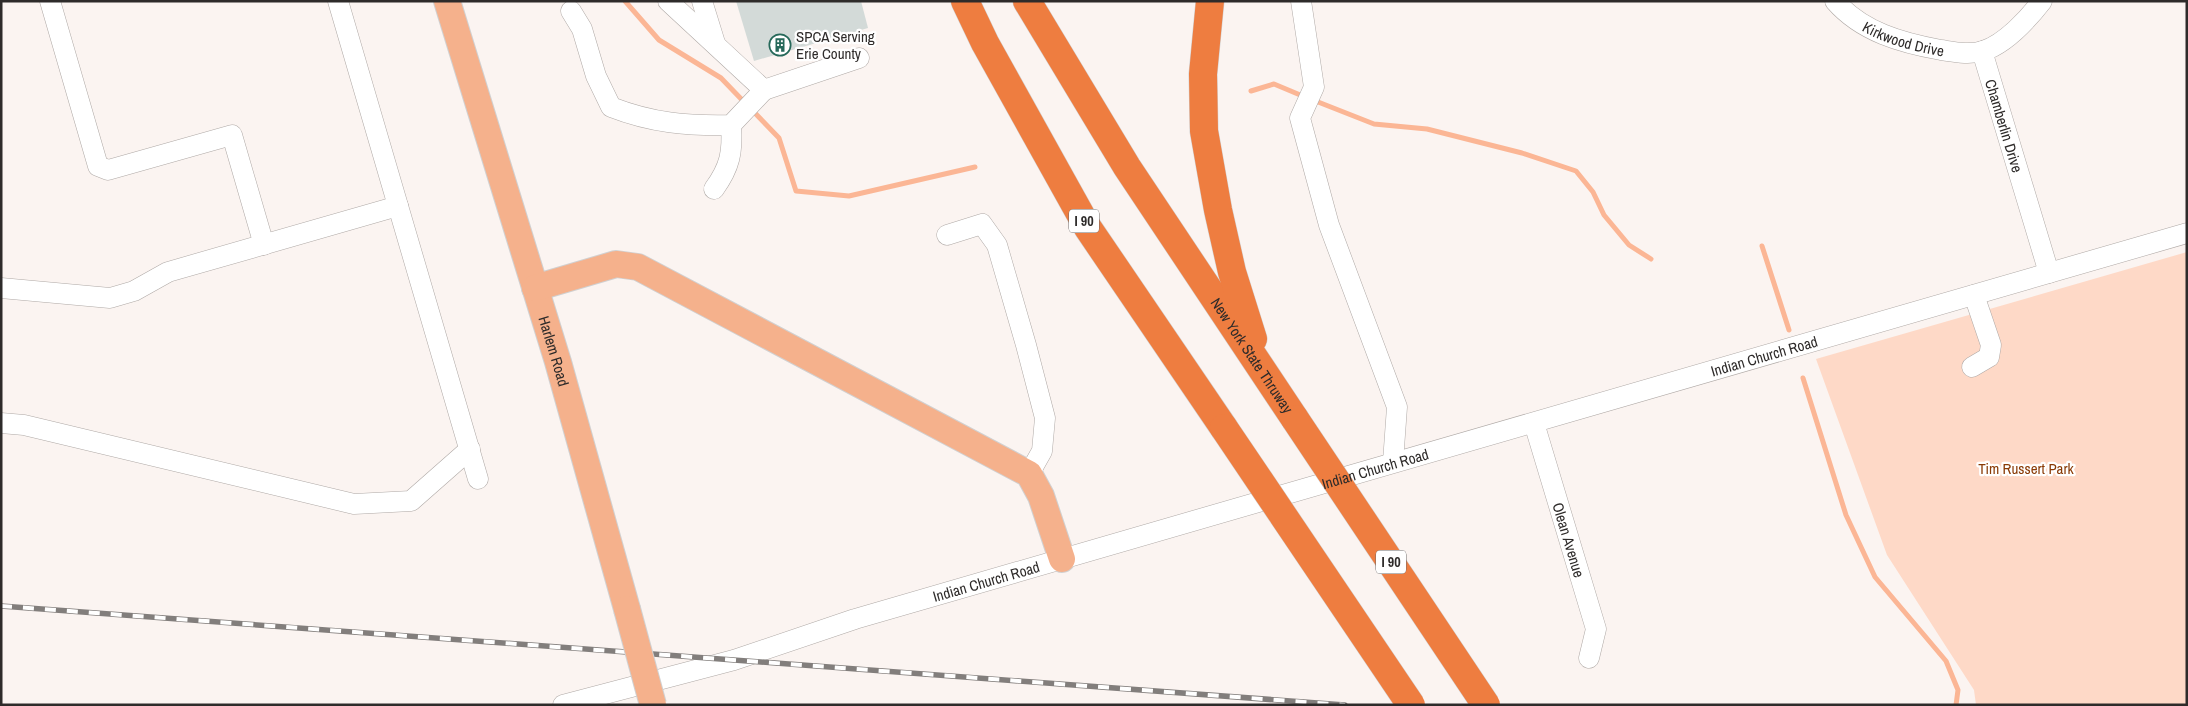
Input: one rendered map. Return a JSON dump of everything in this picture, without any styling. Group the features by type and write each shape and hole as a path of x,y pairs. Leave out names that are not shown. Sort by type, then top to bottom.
{"highway":[{"name":"I 90","path":"965,1 985,43 1088,228 1411,705"},
{"name":"New York State Thruway","path":"1027,1 1127,167 1486,705"},
{"path":"1210,1 1203,74 1204,131 1218,210 1232,272 1245,316 1267,375"}],"main road":[{"name":"Harlem Road","path":"447,1 558,362 653,705"},
{"path":"535,288 616,264 638,267 1029,474 1041,496 1062,560"}],"street":[{"path":"50,1 98,166 108,170 232,135 264,244"},
{"path":"338,1 478,478"},
{"path":"668,1 764,90"},
{"path":"702,1 715,45"},
{"path":"1301,1 1314,88 1300,118 1329,226 1397,407 1393,462"},
{"name":"Kirkwood Drive","path":"1835,1 1845,12 1866,26 1894,39 1964,54 1982,51"},
{"path":"1982,51 1993,46 2013,30 2042,1"},
{"path":"571,12 582,29 596,76 611,107 638,118 693,126 732,125"},
{"name":"Chamberlin Drive","path":"1982,51 2048,274"},
{"path":"714,189 726,172 732,146 732,125 764,90 859,58"},
{"path":"1,288 110,298 134,291 168,272 398,206"},
{"path":"947,235 982,224 996,245 1026,345 1045,418 1042,451 1029,474"},
{"name":"Indian Church Road","path":"563,705 734,660 854,619 2187,233"},
{"path":"1972,367 1989,357 1991,345 1974,295"},
{"path":"1,423 24,425 354,504 411,501 470,449"},
{"name":"Olean Avenue","path":"1534,423 1596,629 1589,658"}],"green space":[{"name":"Tim Russert Park","path":"2187,252 2187,705 1976,705 1974,690 1887,555 1816,359"}],"building":[{"name":"SPCA Serving Erie County","path":"736,1 861,1 868,28 754,61"}],"waterway":[{"path":"625,1 659,40 721,78 746,104"},
{"path":"1251,91 1274,84 1305,97"},
{"path":"1313,100 1374,124 1427,129 1522,153 1576,171 1593,192 1604,215 1629,245 1651,259"},
{"path":"752,110 779,138 796,191 849,196 975,167"},
{"path":"1762,246 1789,330"},
{"path":"1803,378 1846,515 1875,577 1946,661 1958,690 1956,705"}],"railway":[{"path":"1,606 1345,705"}],"place":[{"name":"SPCA Serving Erie County","path":"780,45"}]}
